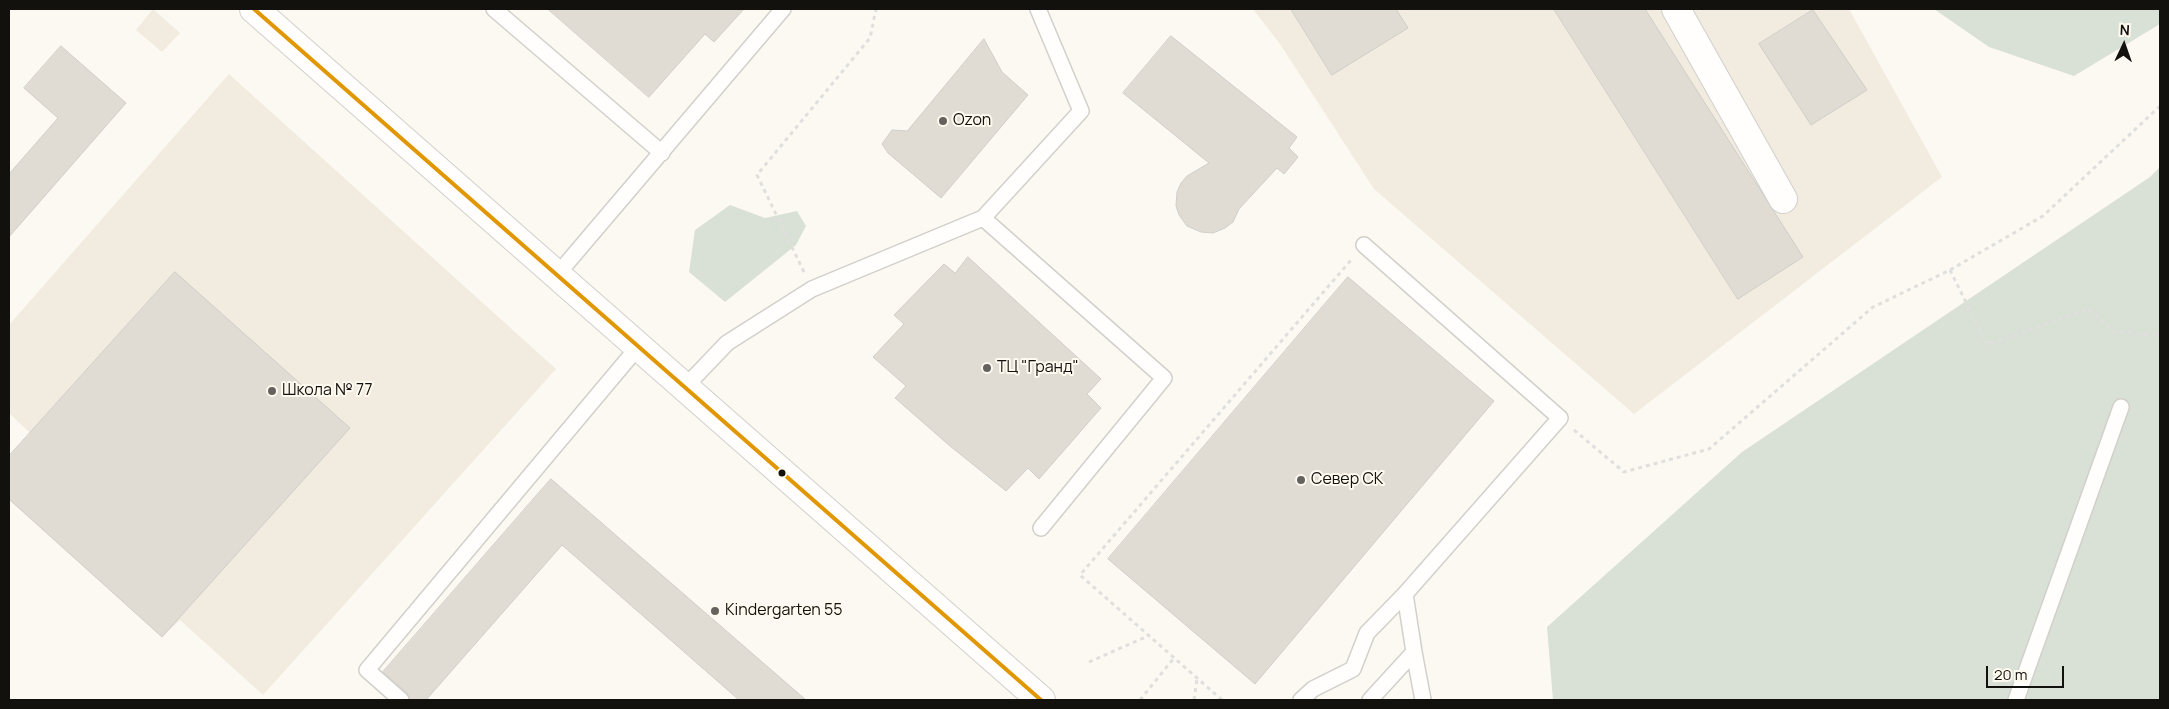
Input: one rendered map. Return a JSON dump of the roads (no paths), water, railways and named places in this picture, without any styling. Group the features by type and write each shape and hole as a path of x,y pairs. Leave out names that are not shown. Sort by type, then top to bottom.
{"main road":[{"path":"254,9 1041,700"},
{"path":"1676,9 1783,199"}],"lane":[{"path":"494,9 662,153"},
{"path":"556,276 783,9"},
{"path":"684,388 727,343 812,289 983,218 1081,110 1038,9"},
{"path":"983,218 1164,378 1041,528"},
{"path":"1301,700 1313,689 1353,669 1367,633 1405,594 1560,418 1364,245"},
{"path":"401,700 367,670 638,347"},
{"path":"2016,700 2121,407"},
{"path":"1405,594 1423,700"},
{"path":"1370,700 1414,652"}],"place":[{"name":"Ozon","path":"943,121"},
{"name":"ТЦ \"Гранд\"","path":"987,368"},
{"name":"Школа № 77","path":"272,391"},
{"name":"Север СК","path":"1301,480"},
{"name":"Kindergarten 55","path":"715,611"}]}
